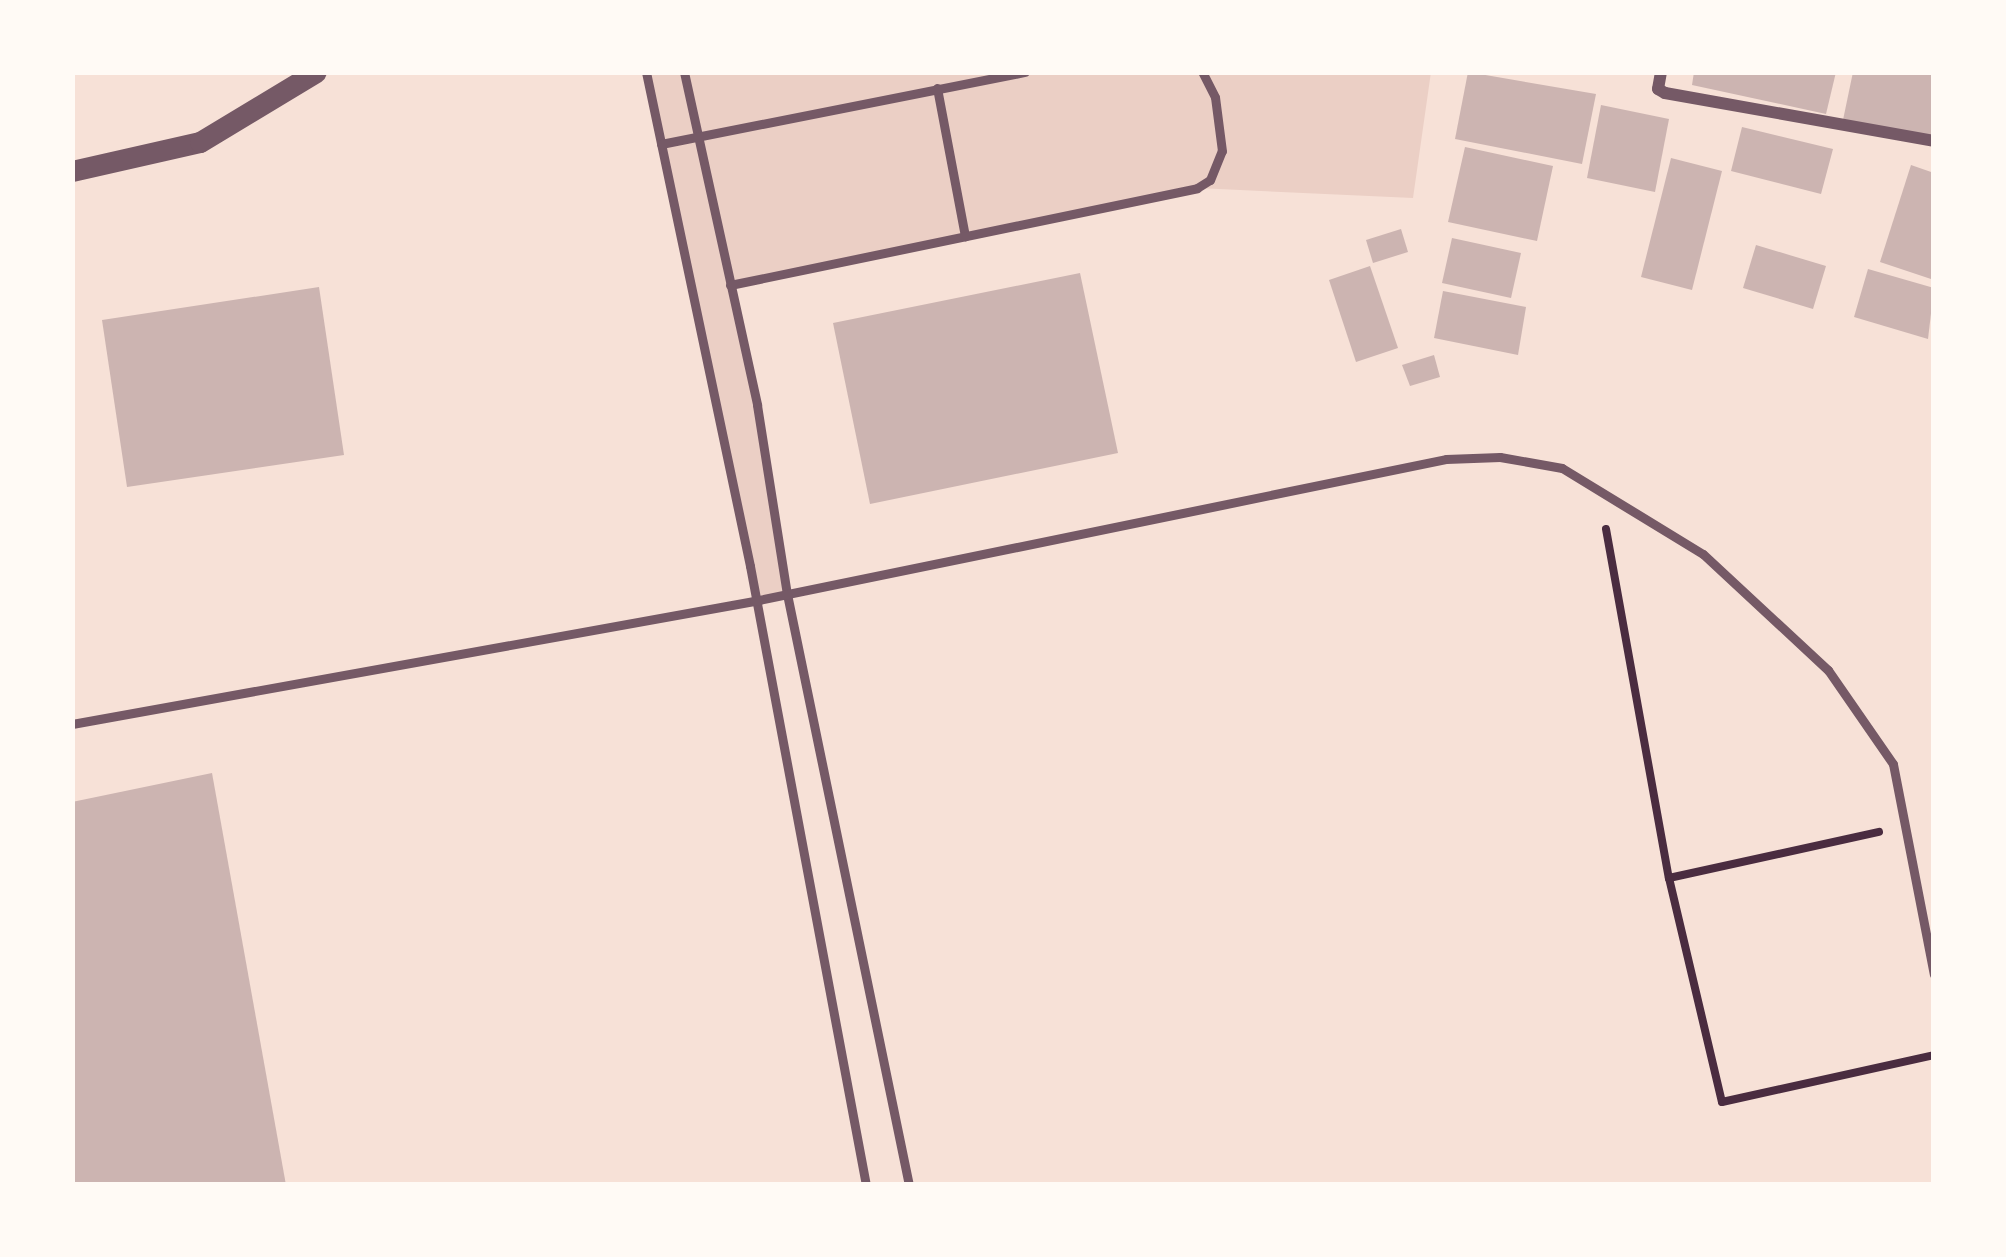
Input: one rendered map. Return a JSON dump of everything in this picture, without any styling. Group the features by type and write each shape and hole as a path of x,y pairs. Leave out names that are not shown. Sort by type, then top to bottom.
{"street":[{"path":"72,171 200,142 316,72"},
{"path":"1661,72 1658,89 1665,93 1934,141"}],"lane":[{"path":"646,72 866,1185"},
{"path":"684,72 757,405 787,594 908,1185"},
{"path":"661,144 1025,72"},
{"path":"730,285 1210,181 1222,151 1215,97 1202,72"},
{"path":"937,88 965,236"},
{"path":"72,724 754,601 1446,459 1500,457 1562,469 1703,554 1828,670 1893,764 1934,974"}],"path":[{"path":"1599,491 1669,878 1721,1102 1934,1054"},
{"path":"1669,878 1904,826"}],"shaded area":[{"path":"646,72 1431,72 1413,198 1197,188 730,285 757,405 787,594 754,601"}],"building":[{"path":"1468,72 1596,94 1582,164 1455,139"},
{"path":"1694,72 1836,72 1826,114 1692,85"},
{"path":"1853,72 1934,72 1934,139 1843,120"},
{"path":"1601,105 1669,119 1655,192 1587,178"},
{"path":"1742,127 1833,149 1821,194 1731,171"},
{"path":"1465,147 1553,166 1537,241 1448,222"},
{"path":"1671,158 1722,171 1692,290 1641,277"},
{"path":"1911,165 1934,173 1934,280 1880,262"},
{"path":"1401,229 1408,252 1373,263 1366,240"},
{"path":"1452,238 1521,253 1511,298 1442,283"},
{"path":"1756,245 1826,266 1813,309 1743,288"},
{"path":"1370,266 1398,348 1356,362 1329,280"},
{"path":"1868,269 1934,288 1928,339 1854,317"},
{"path":"1080,273 1118,453 870,504 833,323"},
{"path":"319,287 344,455 127,487 102,320"},
{"path":"1443,291 1526,307 1518,355 1434,338"},
{"path":"1434,355 1440,377 1410,386 1402,365"},
{"path":"212,773 286,1185 72,1185 72,802"}]}
